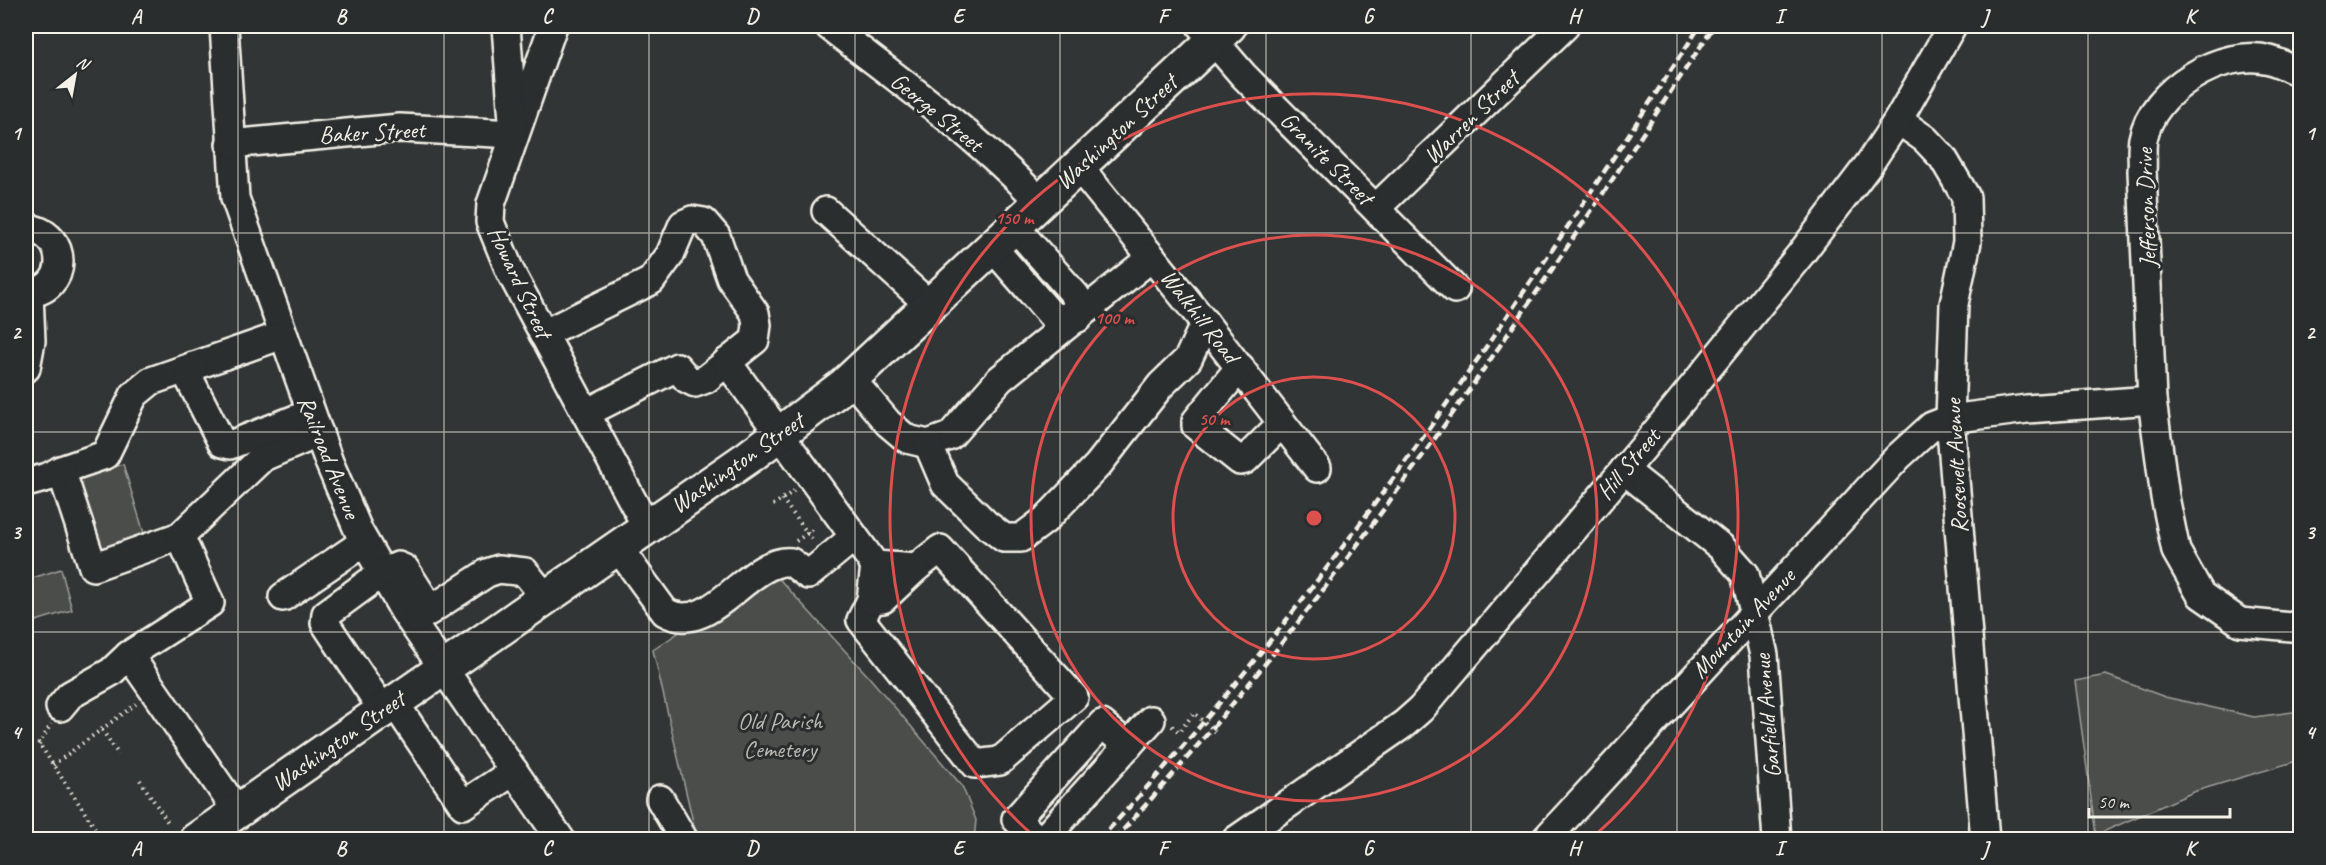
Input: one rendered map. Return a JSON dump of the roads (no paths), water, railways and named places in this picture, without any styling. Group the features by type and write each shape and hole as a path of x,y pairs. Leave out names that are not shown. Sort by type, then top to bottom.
{"main road":[{"name":"Washington Street","path":"183,832 237,811 780,434 851,379 1004,238 1215,30"}],"street":[{"name":"Railroad Avenue","path":"224,26 230,144 236,198 315,423 364,542 382,573 421,616 444,668 561,840"},
{"path":"506,26 514,134"},
{"name":"Howard Street","path":"553,26 491,204 490,222 510,272 646,525"},
{"name":"George Street","path":"829,26 957,126 1041,202"},
{"name":"Warren Street","path":"1376,208 1565,26"},
{"name":"Hill Street","path":"1236,840 1395,731 1422,709 1624,470 1800,255 1869,164 1898,120 1953,26"},
{"name":"Granite Street","path":"1215,30 1243,75 1455,289"},
{"name":"Jefferson Drive","path":"2301,73 2269,60 2242,59 2200,70 2164,100 2152,115 2143,139 2142,171 2152,400 2165,497 2176,551 2201,595 2240,622 2291,627 2301,623"},
{"name":"Roosevelt Avenue","path":"1898,120 1925,139 1943,158 1966,197 1967,242 1954,304 1950,419 1985,840"},
{"name":"Baker Street","path":"230,144 400,128 514,134"},
{"name":"Walkhill Road","path":"1078,167 1240,367 1317,468"},
{"path":"826,211 931,306"},
{"path":"543,334 651,281 670,255 678,230 683,224 692,220 704,222 716,236 731,279 754,313 757,325 755,340 706,379 695,383 687,379 677,367 586,413"},
{"path":"26,228 38,230 48,236 59,255 56,276 39,291 27,293 31,341 26,368"},
{"path":"1004,238 1053,317 1078,318"},
{"path":"851,379 888,423 907,439 928,444 950,436 1000,379 1152,257"},
{"path":"928,444 945,483 986,524 1004,538 1021,538 1045,520 1098,465 1161,385 1188,359 1205,323"},
{"path":"26,483 105,455 134,395 151,381 283,335"},
{"path":"727,362 874,565 871,600 861,620 975,764 1000,761 1074,697 940,549 916,567 883,599 871,600"},
{"path":"193,366 190,380 222,442 230,445 315,423"},
{"path":"1240,367 1196,422 1196,426 1240,460 1245,460 1282,423"},
{"path":"1950,419 2152,400"},
{"name":"Mountain Avenue","path":"1545,840 1898,456 1932,426 1950,419"},
{"path":"61,470 93,567 180,537 263,457 315,423"},
{"name":"Garfield Avenue","path":"1624,470 1720,547 1745,574 1755,610 1767,688 1777,840"},
{"path":"60,707 70,695 111,672 129,655 210,603 180,537"},
{"path":"617,546 665,612 676,617 698,615 773,564 791,562 808,575 854,537"},
{"path":"283,597 364,542"},
{"path":"874,565 916,567"},
{"path":"421,616 487,573 499,569 525,572 545,597"},
{"path":"382,573 326,614 325,623 463,805 514,771"},
{"path":"129,655 237,811"},
{"path":"1043,840 1151,720"},
{"path":"1038,840 1016,819 1102,724 1128,746"},
{"path":"660,799 684,840"}],"railway":[{"path":"1099,840 1184,745 1342,548 1417,446 1489,342 1700,26"},
{"path":"1114,840 1198,745 1279,647 1356,547 1503,341 1714,26"}],"park label":[{"name":"Old Parish Cemetery","path":"780,735"}]}
